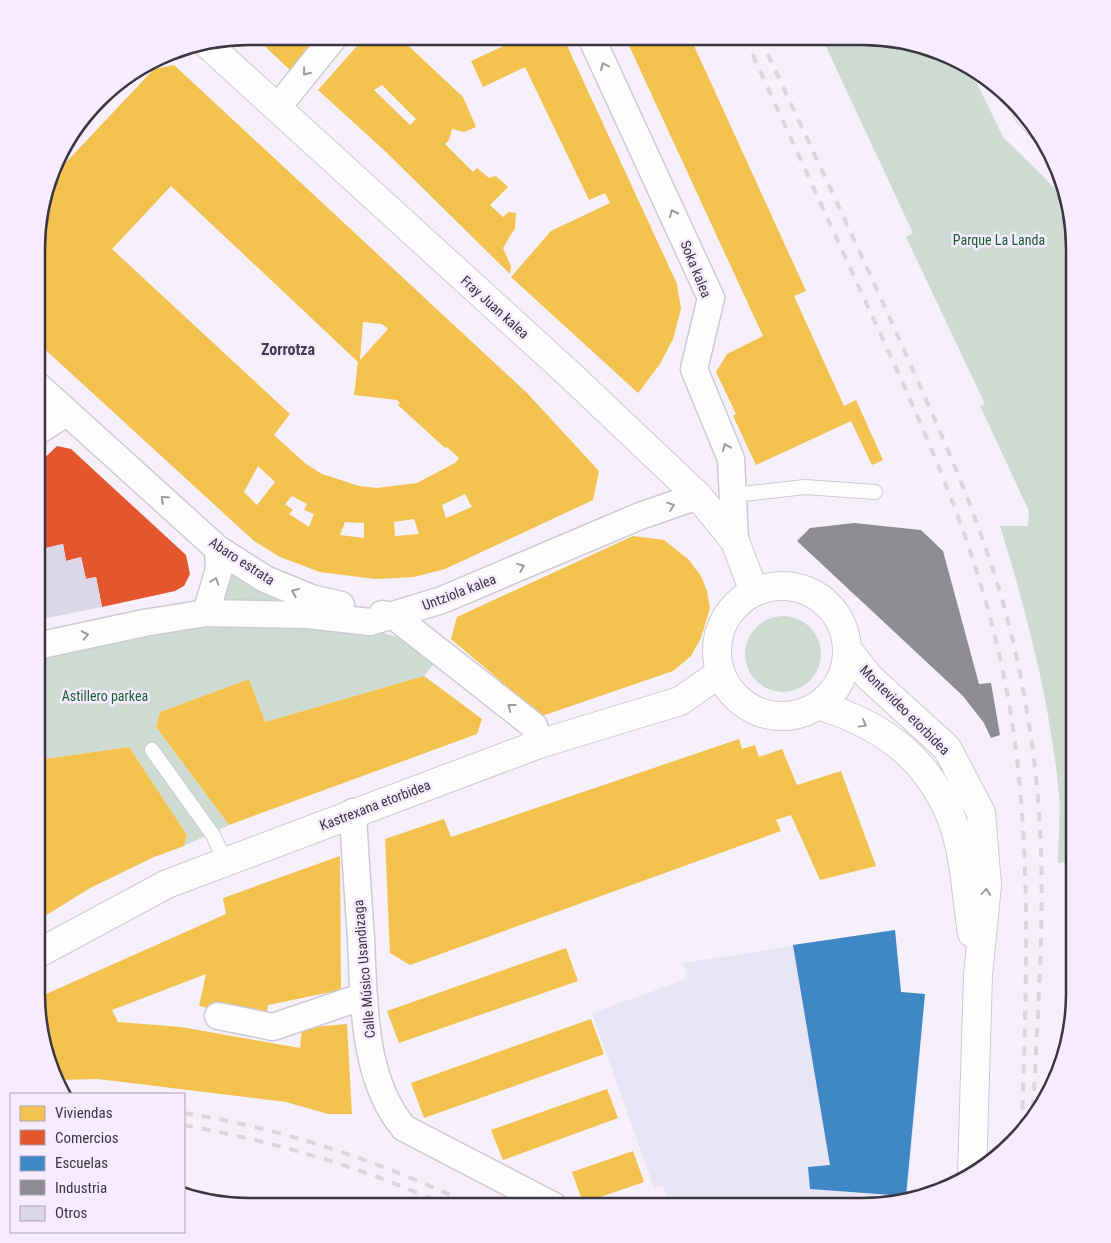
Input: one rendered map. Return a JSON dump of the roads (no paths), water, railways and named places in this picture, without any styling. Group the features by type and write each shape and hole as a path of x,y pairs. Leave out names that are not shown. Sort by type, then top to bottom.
{"main road":[{"name":"Fray Juan kalea","path":"212,49 567,372 698,496 735,541 754,592"},
{"path":"775,586 796,588 816,596 832,610 843,628 847,649 845,671 834,690 818,706 803,714 782,717 762,714 744,705 729,691 720,673 716,654 718,635 726,617 738,602 754,592 775,586"},
{"name":"Montevideo etorbidea","path":"847,649 870,678 947,748 981,813 987,886 978,975 972,1166"},
{"name":"Kastrexana etorbidea","path":"45,950 167,884 226,863 353,812 539,744 680,701 720,673"},
{"name":"Montevideo etorbidea","path":"818,706 860,722 906,750 930,776 951,818 961,860 978,975"}],"street":[{"path":"277,108 328,45"},
{"name":"Soka kalea","path":"595,45 711,298 694,369 732,459 735,541"},
{"name":"Abaro estrata","path":"45,393 218,549 265,580 312,598 394,616 534,726 539,744"},
{"path":"45,426 66,413"},
{"name":"Untziola kalea","path":"45,644 144,623 206,613 308,615 370,622 394,616 451,596 640,516 698,496"},
{"path":"206,613 219,569 218,549"},
{"name":"Calle Músico Usandizaga","path":"353,812 366,1026 378,1078 394,1116 404,1128 539,1198"},
{"path":"218,1016 273,1027 364,996"}],"lane":[{"path":"734,495 805,487 876,492"},
{"path":"152,750 213,835 226,863"}],"railway":[{"path":"748,45 936,460 971,554 999,652 1017,756 1025,862 1026,967 1022,1120"},
{"path":"763,45 941,433 974,515 1002,598 1013,641 1031,738 1038,793 1040,830 1042,901 1033,1105"},
{"path":"185,1113 259,1128 332,1149 404,1175 456,1198"},
{"path":"185,1125 252,1139 318,1157 383,1179 429,1198"}],"district":[{"name":"Zorrotza","path":"288,349"}],"park label":[{"name":"Parque La Landa","path":"999,240"},
{"name":"Astillero parkea","path":"105,696"}]}
